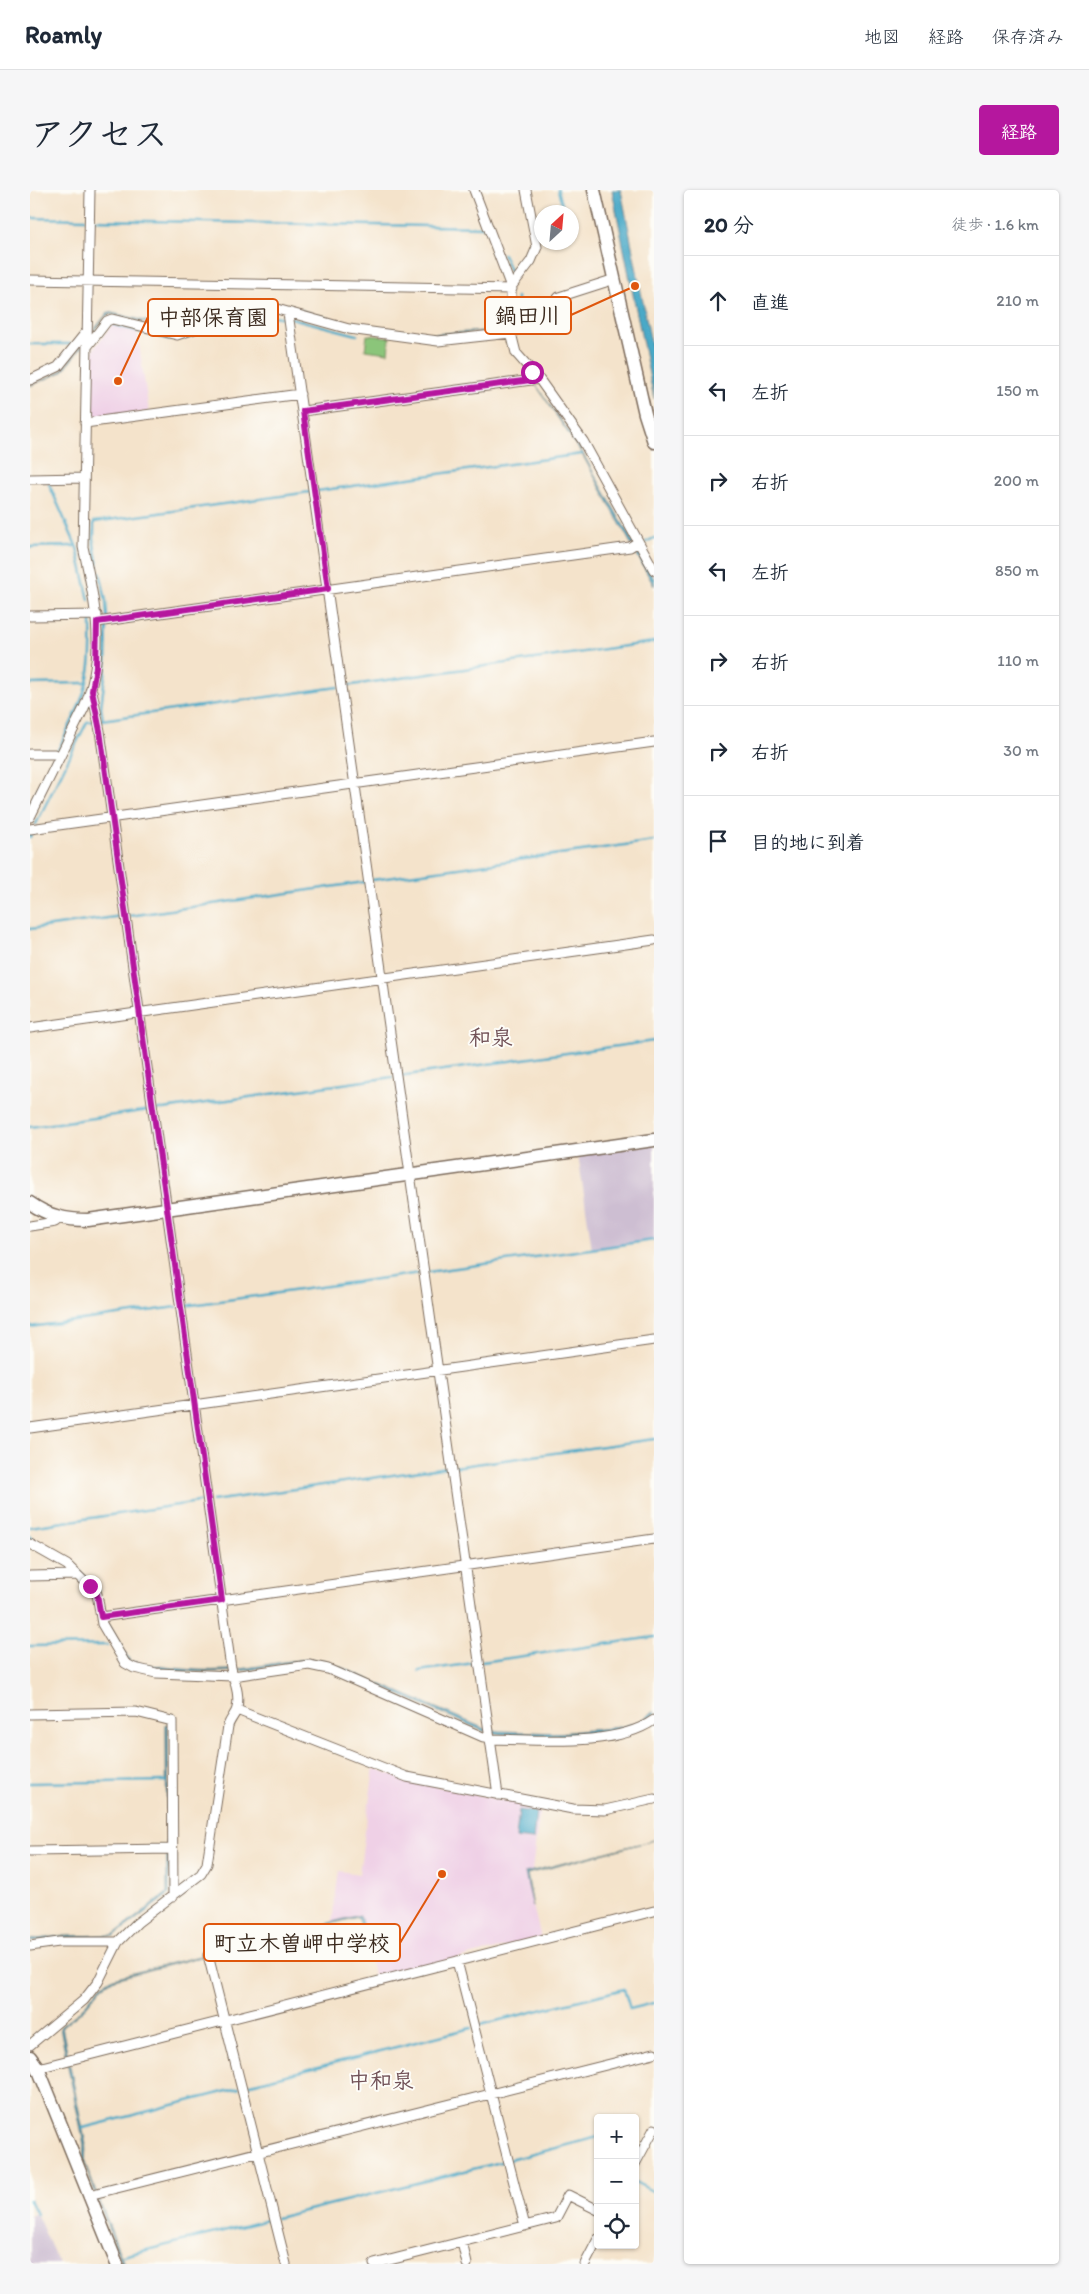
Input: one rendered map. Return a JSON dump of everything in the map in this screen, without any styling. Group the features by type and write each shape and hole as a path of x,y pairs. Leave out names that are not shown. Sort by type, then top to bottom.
{"street":[{"path":"30,817 92,691 96,667 97,618 83,547 90,190"},
{"path":"474,190 486,225 502,258 512,288 511,333 516,353 538,379 583,441 635,544 654,570"},
{"path":"512,288 537,247 526,190"},
{"path":"594,190 645,414 654,442"},
{"path":"30,380 58,368 87,338 112,319 177,335 260,307 274,307 349,329 438,340 511,333 538,320 559,297 615,279"},
{"path":"30,280 512,288"},
{"path":"288,312 498,1796"},
{"path":"303,411 538,379"},
{"path":"85,423 300,394"},
{"path":"30,479 84,478"},
{"path":"30,616 97,618 328,589 635,544"},
{"path":"30,2045 84,2000 98,1982 118,1942 137,1923 198,1878 207,1864 228,1726 230,1718 237,1710 237,1684 232,1672 100,731 92,691"},
{"path":"30,829 654,742"},
{"path":"30,754 54,754 60,756"},
{"path":"30,1028 654,940"},
{"path":"30,1203 42,1211 60,1218 88,1220 654,1140"},
{"path":"30,1226 55,1222 60,1218"},
{"path":"30,1428 654,1340"},
{"path":"101,1617 654,1539"},
{"path":"30,1544 60,1560 97,1594 102,1624 127,1666 156,1673 232,1672 299,1666 323,1667 483,1737 489,1735 559,1740 619,1735 641,1728 654,1720"},
{"path":"30,1576 77,1575"},
{"path":"237,1710 407,1777 551,1806 590,1810 618,1808 654,1799"},
{"path":"30,1714 136,1712 172,1721 170,1849 173,1896"},
{"path":"30,1851 170,1849"},
{"path":"38,2068 654,1911"},
{"path":"30,1946 59,1942 118,1942"},
{"path":"208,1955 286,2264"},
{"path":"457,1961 525,2226"},
{"path":"93,2194 654,2053"},
{"path":"30,2057 38,2068 93,2194 117,2264"},
{"path":"638,2159 654,2129"},
{"path":"374,2264 556,2218 568,2195 594,2208"},
{"path":"462,2242 468,2264"},
{"path":"585,2264 594,2247"}],"shaded area":[{"path":"112,325 137,331 149,412 93,419 93,350"},
{"path":"654,1144 654,1240 592,1249 578,1154"},
{"path":"374,1768 406,1780 540,1808 532,1871 525,1873 541,1938 374,1979 360,1915 332,1922 339,1871 359,1874"},
{"path":"36,2213 59,2264 30,2264 30,2215"}],"green space":[{"path":"367,335 390,337 388,353 365,350"}],"water":[{"path":"612,190 621,190 654,358 654,399"},
{"path":"259,301 275,302 350,324 430,334 504,330 431,336 349,325 275,304 176,330 110,314 105,317 62,372 30,386 61,371 108,312 176,328"},
{"path":"536,385 578,445 654,579 654,586 582,454"},
{"path":"105,1621 107,1621 130,1661 170,1668 226,1670 281,1662 313,1659 324,1660 483,1728 499,1731 558,1733 620,1727 641,1721 654,1711 654,1714 641,1722 623,1728 576,1735 528,1736 492,1733 483,1731 324,1662 303,1661 248,1670 212,1672 165,1670 137,1664 127,1660"},
{"path":"166,1724 168,1724 169,1894 114,1936 63,1938 30,1942 30,1940 61,1936 113,1935 167,1893"},
{"path":"519,1810 536,1812 533,1840 516,1838"},
{"path":"654,1840 527,1874 533,1907 525,1873"},
{"path":"360,1915 367,1946 358,1917 114,1979 101,1988 81,2012 62,2027 86,2145 85,2163 124,2264 122,2264 83,2160 84,2145 60,2027 80,2011 100,1987 113,1978"}],"waterway":[{"path":"558,190 562,205"},
{"path":"30,218 85,219"},
{"path":"93,220 485,227"},
{"path":"503,254 512,275"},
{"path":"517,297 517,323"},
{"path":"114,325 168,339 186,338 259,314 286,318"},
{"path":"291,318 357,335"},
{"path":"30,344 70,344"},
{"path":"317,491 582,454"},
{"path":"49,484 77,548 89,600"},
{"path":"98,566 94,544 94,522 310,492"},
{"path":"646,542 654,538"},
{"path":"30,547 74,546"},
{"path":"100,572 107,617"},
{"path":"57,752 77,710 88,676 91,654 91,618"},
{"path":"103,720 101,707 106,668 107,624"},
{"path":"345,686 654,642"},
{"path":"30,684 84,683"},
{"path":"101,720 338,687"},
{"path":"36,824 87,722 94,721"},
{"path":"30,805 54,757"},
{"path":"372,880 654,841"},
{"path":"129,916 365,882"},
{"path":"30,929 122,916"},
{"path":"400,1076 654,1041"},
{"path":"156,1110 393,1077"},
{"path":"30,1127 150,1110"},
{"path":"428,1272 654,1240"},
{"path":"184,1306 420,1273"},
{"path":"30,1327 177,1307"},
{"path":"454,1467 654,1439"},
{"path":"212,1501 448,1467"},
{"path":"30,1527 205,1501"},
{"path":"30,1536 35,1542"},
{"path":"55,1553 71,1563 98,1590"},
{"path":"482,1662 654,1637"},
{"path":"30,1646 108,1645"},
{"path":"419,1671 474,1663"},
{"path":"30,1783 167,1781"},
{"path":"476,2026 624,1989 630,2009 654,2003"},
{"path":"243,2086 471,2028"},
{"path":"83,2128 239,2088"},
{"path":"510,2160 594,2138"},
{"path":"276,2218 505,2161"},
{"path":"639,2184 654,2192"},
{"path":"30,2200 37,2214"},
{"path":"123,2256 271,2219"}],"place":[{"name":"鍋田川","path":"635,286"},
{"name":"中部保育園","path":"118,381"},
{"name":"町立木曽岬中学校","path":"442,1874"}],"district":[{"name":"和泉","path":"491,1037"},
{"name":"中和泉","path":"381,2080"}],"route":[{"path":"90,1586 97,1594 101,1617 222,1600 100,731 92,691 96,667 97,622 328,589 303,411 538,379 532,372"}]}
